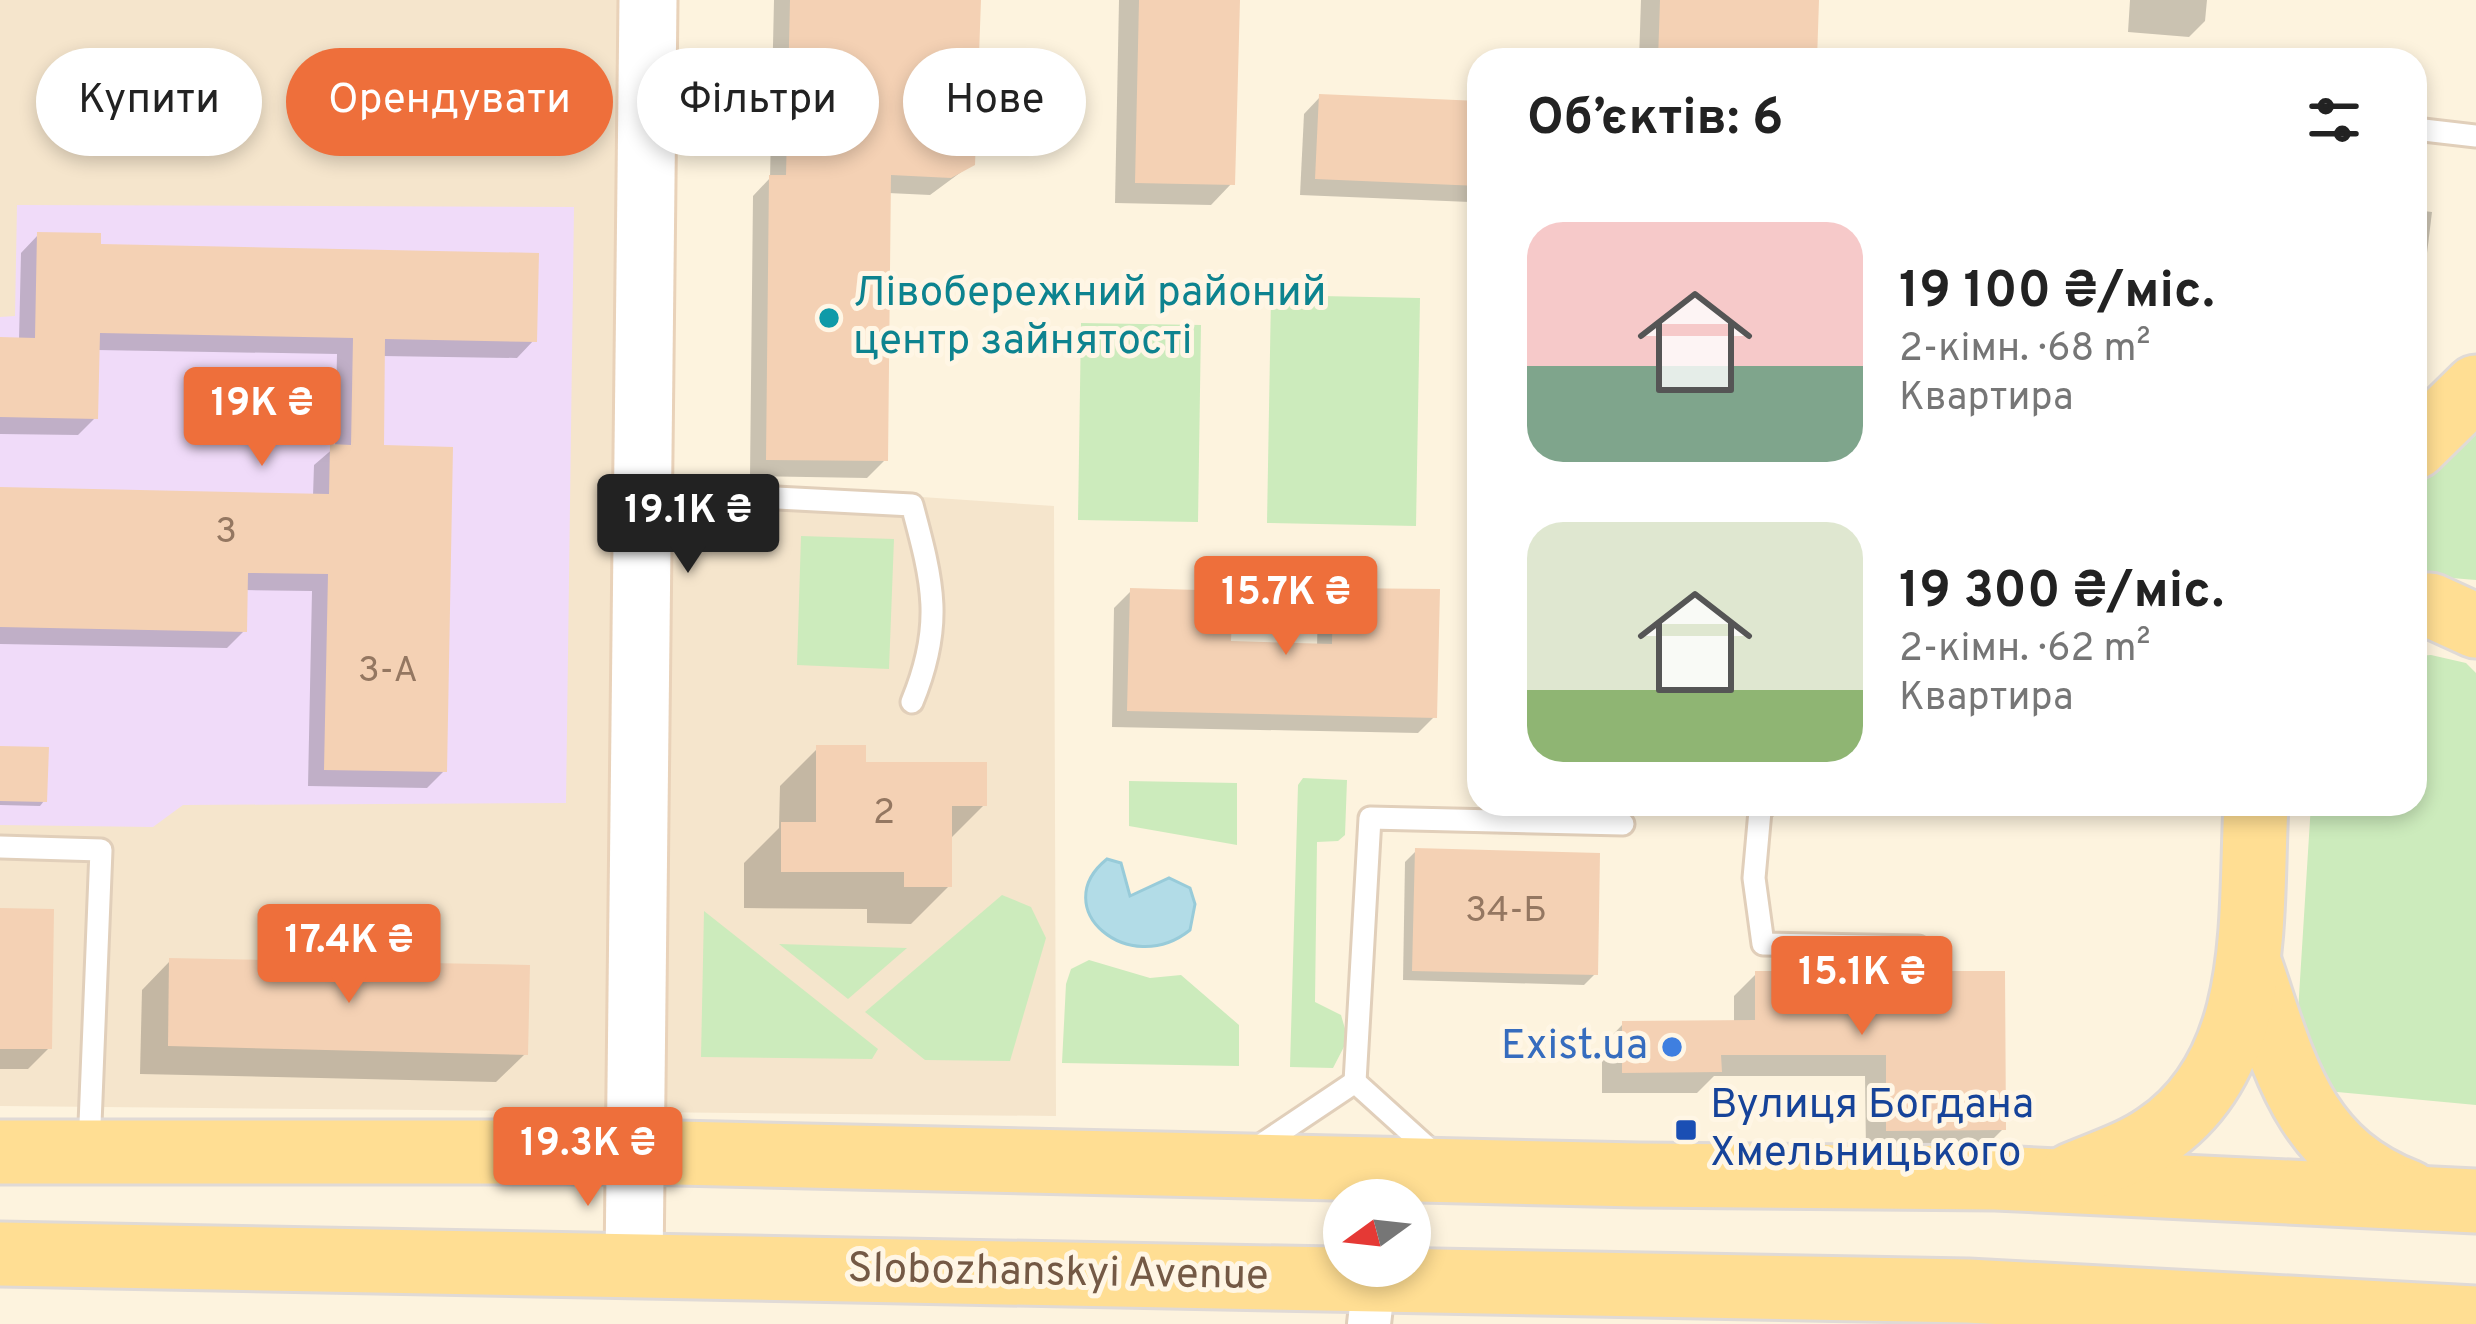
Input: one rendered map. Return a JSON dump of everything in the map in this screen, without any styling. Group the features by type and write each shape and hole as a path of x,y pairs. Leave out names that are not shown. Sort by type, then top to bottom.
{"main road":[{"path":"2427,435 2476,387"},
{"path":"2427,604 2476,626"},
{"path":"2249,816 2251,968 2291,1082 2344,1160 2372,1178 2448,1199"},
{"path":"2060,1180 2155,1138 2181,1116 2222,1057 2251,968"},
{"path":"0,1152 634,1152 2060,1180 2448,1199"},
{"name":"Slobozhanskyi Avenue","path":"0,1254 634,1267 1371,1302 1968,1291 2385,1319 2476,1318"}],"street":[{"path":"634,1267 648,0"}],"lane":[{"path":"2427,130 2476,136"},
{"path":"642,491 912,506 934,585 931,658 912,702"},
{"path":"1760,816 1754,878 1762,944 1918,946"},
{"path":"1354,1082 1370,818 1623,824"},
{"path":"0,847 101,850 89,1153"},
{"path":"1230,1166 1354,1082"},
{"path":"1354,1082 1454,1171"}],"shaded area":[{"path":"0,0 629,0 623,477 1054,506 1056,1116 0,1106"},
{"path":"17,205 574,207 566,803 183,805 153,827 0,825 0,317 15,316"}],"green space":[{"path":"1271,295 1420,298 1416,526 1267,523"},
{"path":"1081,323 1201,325 1198,522 1078,520"},
{"path":"2476,434 2476,580 2427,576 2427,478"},
{"path":"801,536 894,539 889,669 797,665"},
{"path":"2427,655 2466,663 2476,673 2476,1105 2316,1090 2297,1028 2310,816 2427,816"},
{"path":"1303,778 1347,780 1345,835 1338,841 1317,842 1315,1002 1341,1015 1348,1039 1333,1068 1290,1067 1298,785"},
{"path":"1129,781 1237,783 1237,845 1129,826"},
{"path":"1002,895 1031,907 1046,938 1010,1061 925,1060 865,1012"},
{"path":"704,911 878,1049 872,1059 701,1057"},
{"path":"779,944 907,948 848,999"},
{"path":"1089,960 1150,978 1181,975 1239,1025 1239,1066 1062,1063 1066,984 1071,969"}],"water":[{"path":"1107,859 1121,863 1130,896 1169,878 1190,888 1195,904 1190,930 1166,943 1143,946 1121,942 1103,931 1090,916 1086,898 1091,878"}],"building":[{"name":"Лівобережний районий центр зайнятості","path":"790,0 981,0 979,48 903,48 903,156 975,156 975,165 951,178 891,175 888,461 766,460 769,175 786,175 786,156 879,156 879,48 789,48"},
{"path":"1139,0 1240,0 1235,185 1135,183"},
{"path":"1660,0 1819,0 1817,48 1658,48"},
{"path":"1319,94 1467,100 1467,185 1315,179"},
{"path":"37,232 101,233 101,244 539,253 537,342 385,339 384,445 453,447 447,772 324,770 328,574 248,573 247,632 0,627 0,487 329,494 330,444 351,445 353,338 100,333 98,419 0,417 0,337 35,338"},
{"path":"1130,588 1233,591 1231,641 1332,644 1333,588 1440,589 1437,718 1127,711"},
{"path":"816,745 866,745 866,762 987,762 987,806 952,806 952,887 904,887 904,872 781,872 781,822 816,822"},
{"path":"0,746 49,747 47,802 0,801"},
{"path":"1415,848 1600,853 1598,975 1412,971"},
{"path":"0,908 54,909 52,1049 0,1049"},
{"path":"169,958 530,965 528,1055 168,1046"},
{"path":"1755,971 2005,971 2006,1130 1886,1131 1886,1055 1721,1055 1722,1072 1622,1073 1622,1021 1755,1020"}],"place":[{"name":"Лівобережний районий центр зайнятості","path":"829,318"},
{"name":"Exist.ua","path":"1672,1047"},
{"name":"Вулиця Богдана Хмельницького","path":"1686,1130"}]}
